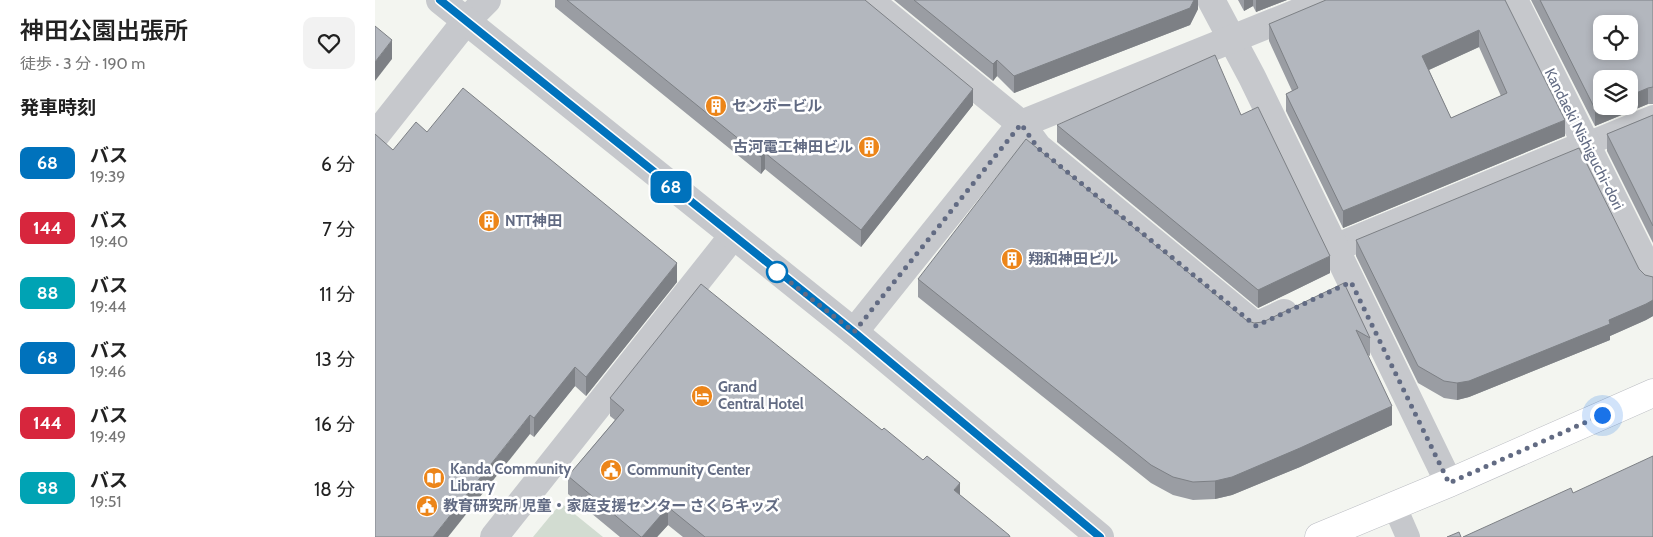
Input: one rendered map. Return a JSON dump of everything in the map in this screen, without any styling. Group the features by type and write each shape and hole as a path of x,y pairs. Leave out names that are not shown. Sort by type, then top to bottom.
{"main road":[{"path":"1319,537 1449,483 1653,393"}],"street":[{"path":"440,0 854,332 1100,537"},
{"path":"375,136 466,21 487,0"},
{"path":"869,0 1021,124 1038,148 1256,326 1351,282"},
{"path":"1211,0 1233,40 1449,483"},
{"path":"854,332 1021,124 1329,0"},
{"name":"Kandaeki Nishiguchi-dori","path":"1514,0 1653,278"},
{"path":"1335,248 1587,144"},
{"path":"494,537 732,236"}],"lane":[{"path":"1587,144 1653,117"},
{"path":"1394,505 1408,537"}],"shaded area":[{"path":"561,503 603,537 533,537"}],"building":[{"path":"567,0 865,0 973,89 861,230 765,153 761,157"},
{"path":"914,0 1194,0 1190,8 1014,76 997,60 993,64"},
{"path":"1326,0 1505,0 1565,120 1343,211 1286,94 1298,88 1269,24","holes":["1479,30 1507,93 1451,118 1422,56"]},
{"path":"1540,0 1653,0 1653,87 1638,92 1638,70 1593,70 1593,105"},
{"path":"375,26 392,40 375,62"},
{"path":"1215,55 1241,115 1258,107 1330,256 1258,290 1057,125"},
{"name":"NTT神田","path":"463,88 677,263 586,377 575,367 534,418 530,415 433,537 375,537 375,134 393,150 416,122 427,132"},
{"path":"1653,115 1653,226 1607,134"},
{"path":"1026,139 1246,320 1254,323 1263,322 1344,283 1370,338 1356,330 1392,406 1232,477 1215,481 1193,482 1173,477 1151,465 918,279"},
{"path":"1579,148 1639,269 1645,275 1653,277 1653,300 1609,320 1610,324 1469,381 1457,383 1444,381 1418,366 1356,240"},
{"path":"701,284 882,430 884,428 923,460 927,456 960,483 954,490 1010,537 705,537 668,507 641,537 568,476 624,410 610,398"},
{"path":"1653,456 1653,537 1463,537 1571,488 1573,493"},
{"path":"1459,532 1461,537 1447,537"}],"bus line":[{"name":"68","path":"440,0 854,332 1100,537"}],"place":[{"name":"センボービル","path":"716,106"},
{"name":"古河電工神田ビル","path":"869,147"},
{"name":"NTT神田","path":"489,221"},
{"name":"翔和神田ビル","path":"1012,259"},
{"name":"Grand Central Hotel","path":"702,396"},
{"name":"Community Center","path":"611,470"},
{"name":"Kanda Community Library","path":"434,478"},
{"name":"教育研究所 児童・家庭支援センター さくらキッズ","path":"427,506"}],"route":[{"path":"777,272 854,332 1021,124 1038,148 1256,326 1351,282 1449,483 1602,415"}]}
